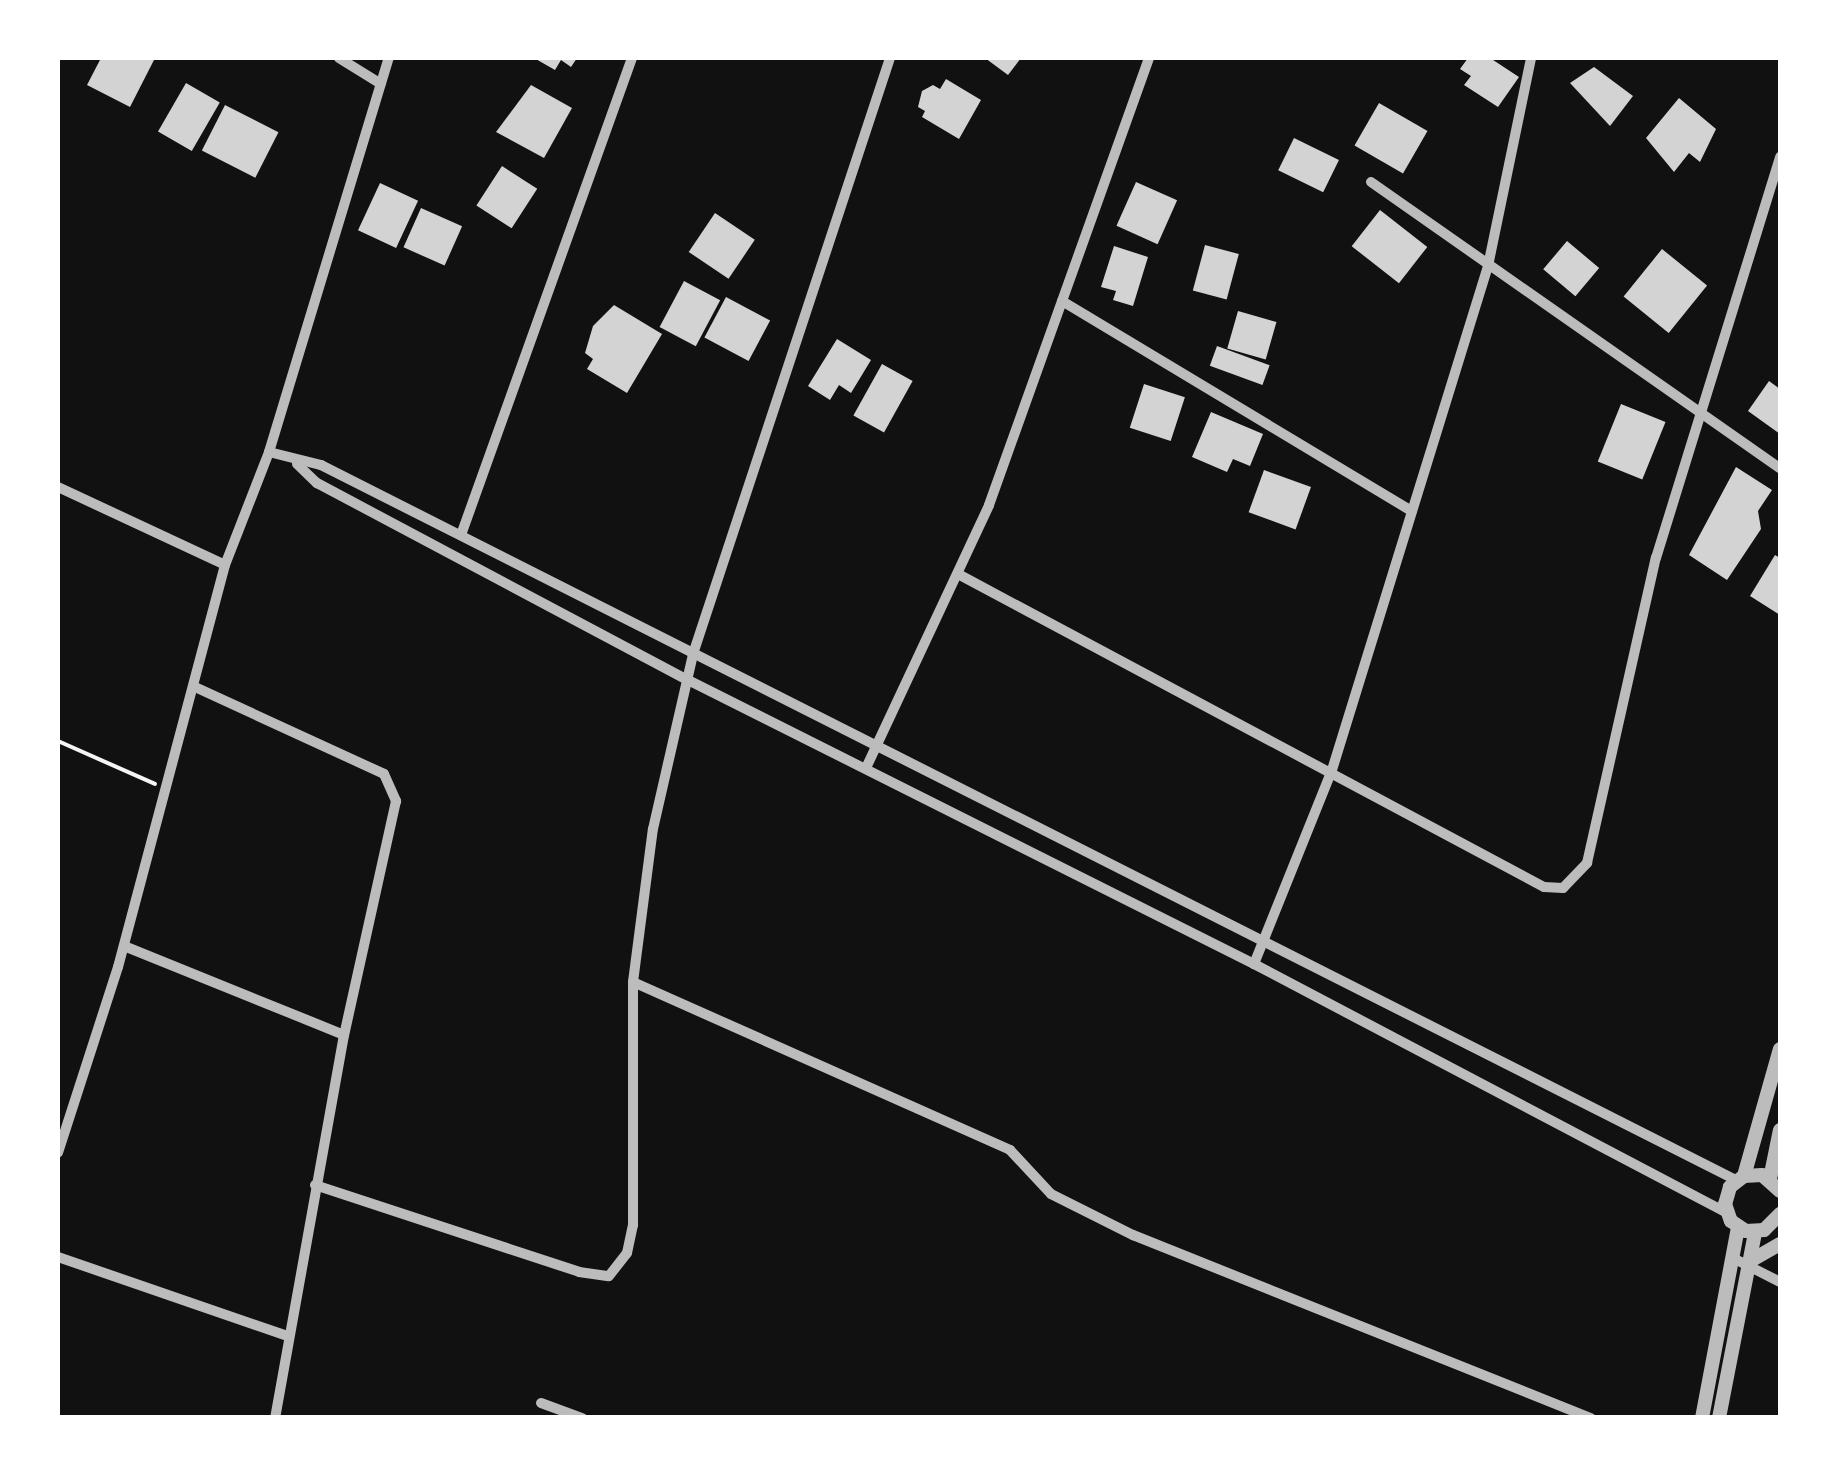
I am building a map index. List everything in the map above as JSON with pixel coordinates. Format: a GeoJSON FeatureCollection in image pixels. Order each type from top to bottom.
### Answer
{"type":"FeatureCollection","features":[{"type":"Feature","properties":{"kind":"street"},"geometry":{"type":"LineString","coordinates":[[339,58],[381,84]]}},
{"type":"Feature","properties":{"kind":"street"},"geometry":{"type":"LineString","coordinates":[[58,1153],[124,946],[225,566],[268,452],[390,58]]}},
{"type":"Feature","properties":{"kind":"street"},"geometry":{"type":"LineString","coordinates":[[462,535],[632,58]]}},
{"type":"Feature","properties":{"kind":"street"},"geometry":{"type":"LineString","coordinates":[[316,1185],[535,1260],[609,1276],[627,1254],[633,1225],[632,982],[653,828],[693,654],[890,58]]}},
{"type":"Feature","properties":{"kind":"street"},"geometry":{"type":"LineString","coordinates":[[866,768],[958,574],[1062,301],[1148,58]]}},
{"type":"Feature","properties":{"kind":"street"},"geometry":{"type":"LineString","coordinates":[[1254,964],[1332,770],[1488,266],[1531,58]]}},
{"type":"Feature","properties":{"kind":"street"},"geometry":{"type":"LineString","coordinates":[[958,574],[1332,770],[1544,887],[1563,888],[1587,863],[1656,558],[1780,156]]}},
{"type":"Feature","properties":{"kind":"street"},"geometry":{"type":"LineString","coordinates":[[1372,182],[1488,266],[1700,408],[1780,468]]}},
{"type":"Feature","properties":{"kind":"street"},"geometry":{"type":"LineString","coordinates":[[1062,301],[1412,511]]}},
{"type":"Feature","properties":{"kind":"street"},"geometry":{"type":"LineString","coordinates":[[268,452],[296,463],[322,465],[1740,1178],[1770,1179],[1780,1191]]}},
{"type":"Feature","properties":{"kind":"street"},"geometry":{"type":"LineString","coordinates":[[296,463],[317,483],[686,679],[1254,964],[1726,1213],[1738,1228],[1755,1232],[1780,1218]]}},
{"type":"Feature","properties":{"kind":"street"},"geometry":{"type":"LineString","coordinates":[[58,487],[225,566]]}},
{"type":"Feature","properties":{"kind":"street"},"geometry":{"type":"LineString","coordinates":[[195,687],[384,774],[394,788],[287,1336],[275,1418]]}},
{"type":"Feature","properties":{"kind":"street"},"geometry":{"type":"LineString","coordinates":[[124,946],[344,1035]]}},
{"type":"Feature","properties":{"kind":"street"},"geometry":{"type":"LineString","coordinates":[[632,982],[1010,1150],[1051,1194],[1133,1235],[1591,1418]]}},
{"type":"Feature","properties":{"kind":"street"},"geometry":{"type":"LineString","coordinates":[[1726,1213],[1726,1195],[1740,1178],[1780,1049]]}},
{"type":"Feature","properties":{"kind":"street"},"geometry":{"type":"LineString","coordinates":[[1770,1179],[1778,1157],[1780,1130]]}},
{"type":"Feature","properties":{"kind":"street"},"geometry":{"type":"LineString","coordinates":[[1702,1418],[1738,1228]]}},
{"type":"Feature","properties":{"kind":"street"},"geometry":{"type":"LineString","coordinates":[[1719,1418],[1755,1232]]}},
{"type":"Feature","properties":{"kind":"street"},"geometry":{"type":"LineString","coordinates":[[1751,1263],[1780,1244]]}},
{"type":"Feature","properties":{"kind":"street"},"geometry":{"type":"LineString","coordinates":[[58,1257],[287,1336]]}},
{"type":"Feature","properties":{"kind":"street"},"geometry":{"type":"LineString","coordinates":[[1732,1257],[1751,1263],[1780,1282]]}},
{"type":"Feature","properties":{"kind":"street"},"geometry":{"type":"LineString","coordinates":[[541,1403],[582,1418]]}},
{"type":"Feature","properties":{"kind":"path"},"geometry":{"type":"LineString","coordinates":[[58,741],[164,788]]}},
{"type":"Feature","properties":{"kind":"building"},"geometry":{"type":"Polygon","coordinates":[[[101,58],[155,58],[130,107],[87,85],[101,58]]]}},
{"type":"Feature","properties":{"kind":"building"},"geometry":{"type":"Polygon","coordinates":[[[534,58],[577,58],[571,67],[561,60],[555,70],[534,58]]]}},
{"type":"Feature","properties":{"kind":"building"},"geometry":{"type":"Polygon","coordinates":[[[985,58],[1021,58],[1008,75],[985,58]]]}},
{"type":"Feature","properties":{"kind":"building"},"geometry":{"type":"Polygon","coordinates":[[[1468,58],[1490,58],[1519,77],[1498,107],[1464,85],[1471,76],[1460,69],[1468,58]]]}},
{"type":"Feature","properties":{"kind":"building"},"geometry":{"type":"Polygon","coordinates":[[[1594,67],[1633,96],[1610,126],[1570,83],[1594,67]]]}},
{"type":"Feature","properties":{"kind":"building"},"geometry":{"type":"Polygon","coordinates":[[[946,79],[981,100],[959,139],[922,117],[925,111],[918,107],[922,91],[933,85],[940,89],[946,79]]]}},
{"type":"Feature","properties":{"kind":"building"},"geometry":{"type":"Polygon","coordinates":[[[186,83],[220,102],[192,151],[158,131],[186,83]]]}},
{"type":"Feature","properties":{"kind":"building"},"geometry":{"type":"Polygon","coordinates":[[[531,85],[572,108],[544,158],[496,132],[531,85]]]}},
{"type":"Feature","properties":{"kind":"building"},"geometry":{"type":"Polygon","coordinates":[[[1679,98],[1716,129],[1700,162],[1689,153],[1674,172],[1646,138],[1679,98]]]}},
{"type":"Feature","properties":{"kind":"building"},"geometry":{"type":"Polygon","coordinates":[[[1379,103],[1427,131],[1403,173],[1354,145],[1379,103]]]}},
{"type":"Feature","properties":{"kind":"building"},"geometry":{"type":"Polygon","coordinates":[[[225,105],[278,132],[255,178],[202,150],[225,105]]]}},
{"type":"Feature","properties":{"kind":"building"},"geometry":{"type":"Polygon","coordinates":[[[1294,138],[1339,160],[1323,192],[1278,170],[1294,138]]]}},
{"type":"Feature","properties":{"kind":"building"},"geometry":{"type":"Polygon","coordinates":[[[502,166],[537,189],[512,228],[476,205],[502,166]]]}},
{"type":"Feature","properties":{"kind":"building"},"geometry":{"type":"Polygon","coordinates":[[[1136,182],[1177,200],[1158,244],[1116,226],[1136,182]]]}},
{"type":"Feature","properties":{"kind":"building"},"geometry":{"type":"Polygon","coordinates":[[[380,183],[418,201],[396,248],[358,230],[380,183]]]}},
{"type":"Feature","properties":{"kind":"building"},"geometry":{"type":"Polygon","coordinates":[[[421,208],[462,226],[445,266],[404,247],[421,208]]]}},
{"type":"Feature","properties":{"kind":"building"},"geometry":{"type":"Polygon","coordinates":[[[1380,210],[1427,247],[1399,283],[1352,246],[1380,210]]]}},
{"type":"Feature","properties":{"kind":"building"},"geometry":{"type":"Polygon","coordinates":[[[715,213],[755,240],[729,279],[689,252],[715,213]]]}},
{"type":"Feature","properties":{"kind":"building"},"geometry":{"type":"Polygon","coordinates":[[[1567,241],[1599,268],[1575,296],[1543,269],[1567,241]]]}},
{"type":"Feature","properties":{"kind":"building"},"geometry":{"type":"Polygon","coordinates":[[[1205,245],[1239,254],[1227,299],[1193,290],[1205,245]]]}},
{"type":"Feature","properties":{"kind":"building"},"geometry":{"type":"Polygon","coordinates":[[[1114,246],[1148,257],[1133,306],[1113,300],[1116,291],[1101,287],[1114,246]]]}},
{"type":"Feature","properties":{"kind":"building"},"geometry":{"type":"Polygon","coordinates":[[[1662,249],[1707,286],[1669,333],[1624,296],[1662,249]]]}},
{"type":"Feature","properties":{"kind":"building"},"geometry":{"type":"Polygon","coordinates":[[[684,281],[720,300],[696,346],[660,327],[684,281]]]}},
{"type":"Feature","properties":{"kind":"building"},"geometry":{"type":"Polygon","coordinates":[[[726,297],[770,320],[749,361],[704,338],[726,297]]]}},
{"type":"Feature","properties":{"kind":"building"},"geometry":{"type":"Polygon","coordinates":[[[614,305],[662,334],[627,393],[587,369],[593,359],[585,353],[593,326],[614,305]]]}},
{"type":"Feature","properties":{"kind":"building"},"geometry":{"type":"Polygon","coordinates":[[[1238,311],[1276,322],[1266,360],[1227,348],[1238,311]]]}},
{"type":"Feature","properties":{"kind":"building"},"geometry":{"type":"Polygon","coordinates":[[[837,339],[871,360],[851,393],[839,385],[830,400],[808,386],[837,339]]]}},
{"type":"Feature","properties":{"kind":"building"},"geometry":{"type":"Polygon","coordinates":[[[1217,346],[1270,365],[1262,385],[1210,366],[1217,346]]]}},
{"type":"Feature","properties":{"kind":"building"},"geometry":{"type":"Polygon","coordinates":[[[882,364],[913,381],[884,433],[853,416],[882,364]]]}},
{"type":"Feature","properties":{"kind":"building"},"geometry":{"type":"Polygon","coordinates":[[[1769,381],[1780,389],[1780,434],[1748,411],[1769,381]]]}},
{"type":"Feature","properties":{"kind":"building"},"geometry":{"type":"Polygon","coordinates":[[[1144,384],[1185,397],[1171,441],[1130,428],[1144,384]]]}},
{"type":"Feature","properties":{"kind":"building"},"geometry":{"type":"Polygon","coordinates":[[[1621,404],[1666,422],[1642,479],[1598,461],[1621,404]]]}},
{"type":"Feature","properties":{"kind":"building"},"geometry":{"type":"Polygon","coordinates":[[[1211,412],[1263,434],[1250,466],[1233,459],[1227,472],[1192,457],[1211,412]]]}},
{"type":"Feature","properties":{"kind":"building"},"geometry":{"type":"Polygon","coordinates":[[[1736,467],[1772,490],[1758,511],[1761,529],[1727,580],[1689,555],[1736,467]]]}},
{"type":"Feature","properties":{"kind":"building"},"geometry":{"type":"Polygon","coordinates":[[[1264,470],[1311,487],[1296,529],[1249,512],[1264,470]]]}},
{"type":"Feature","properties":{"kind":"building"},"geometry":{"type":"Polygon","coordinates":[[[1775,555],[1780,558],[1780,615],[1750,596],[1775,555]]]}}]}
